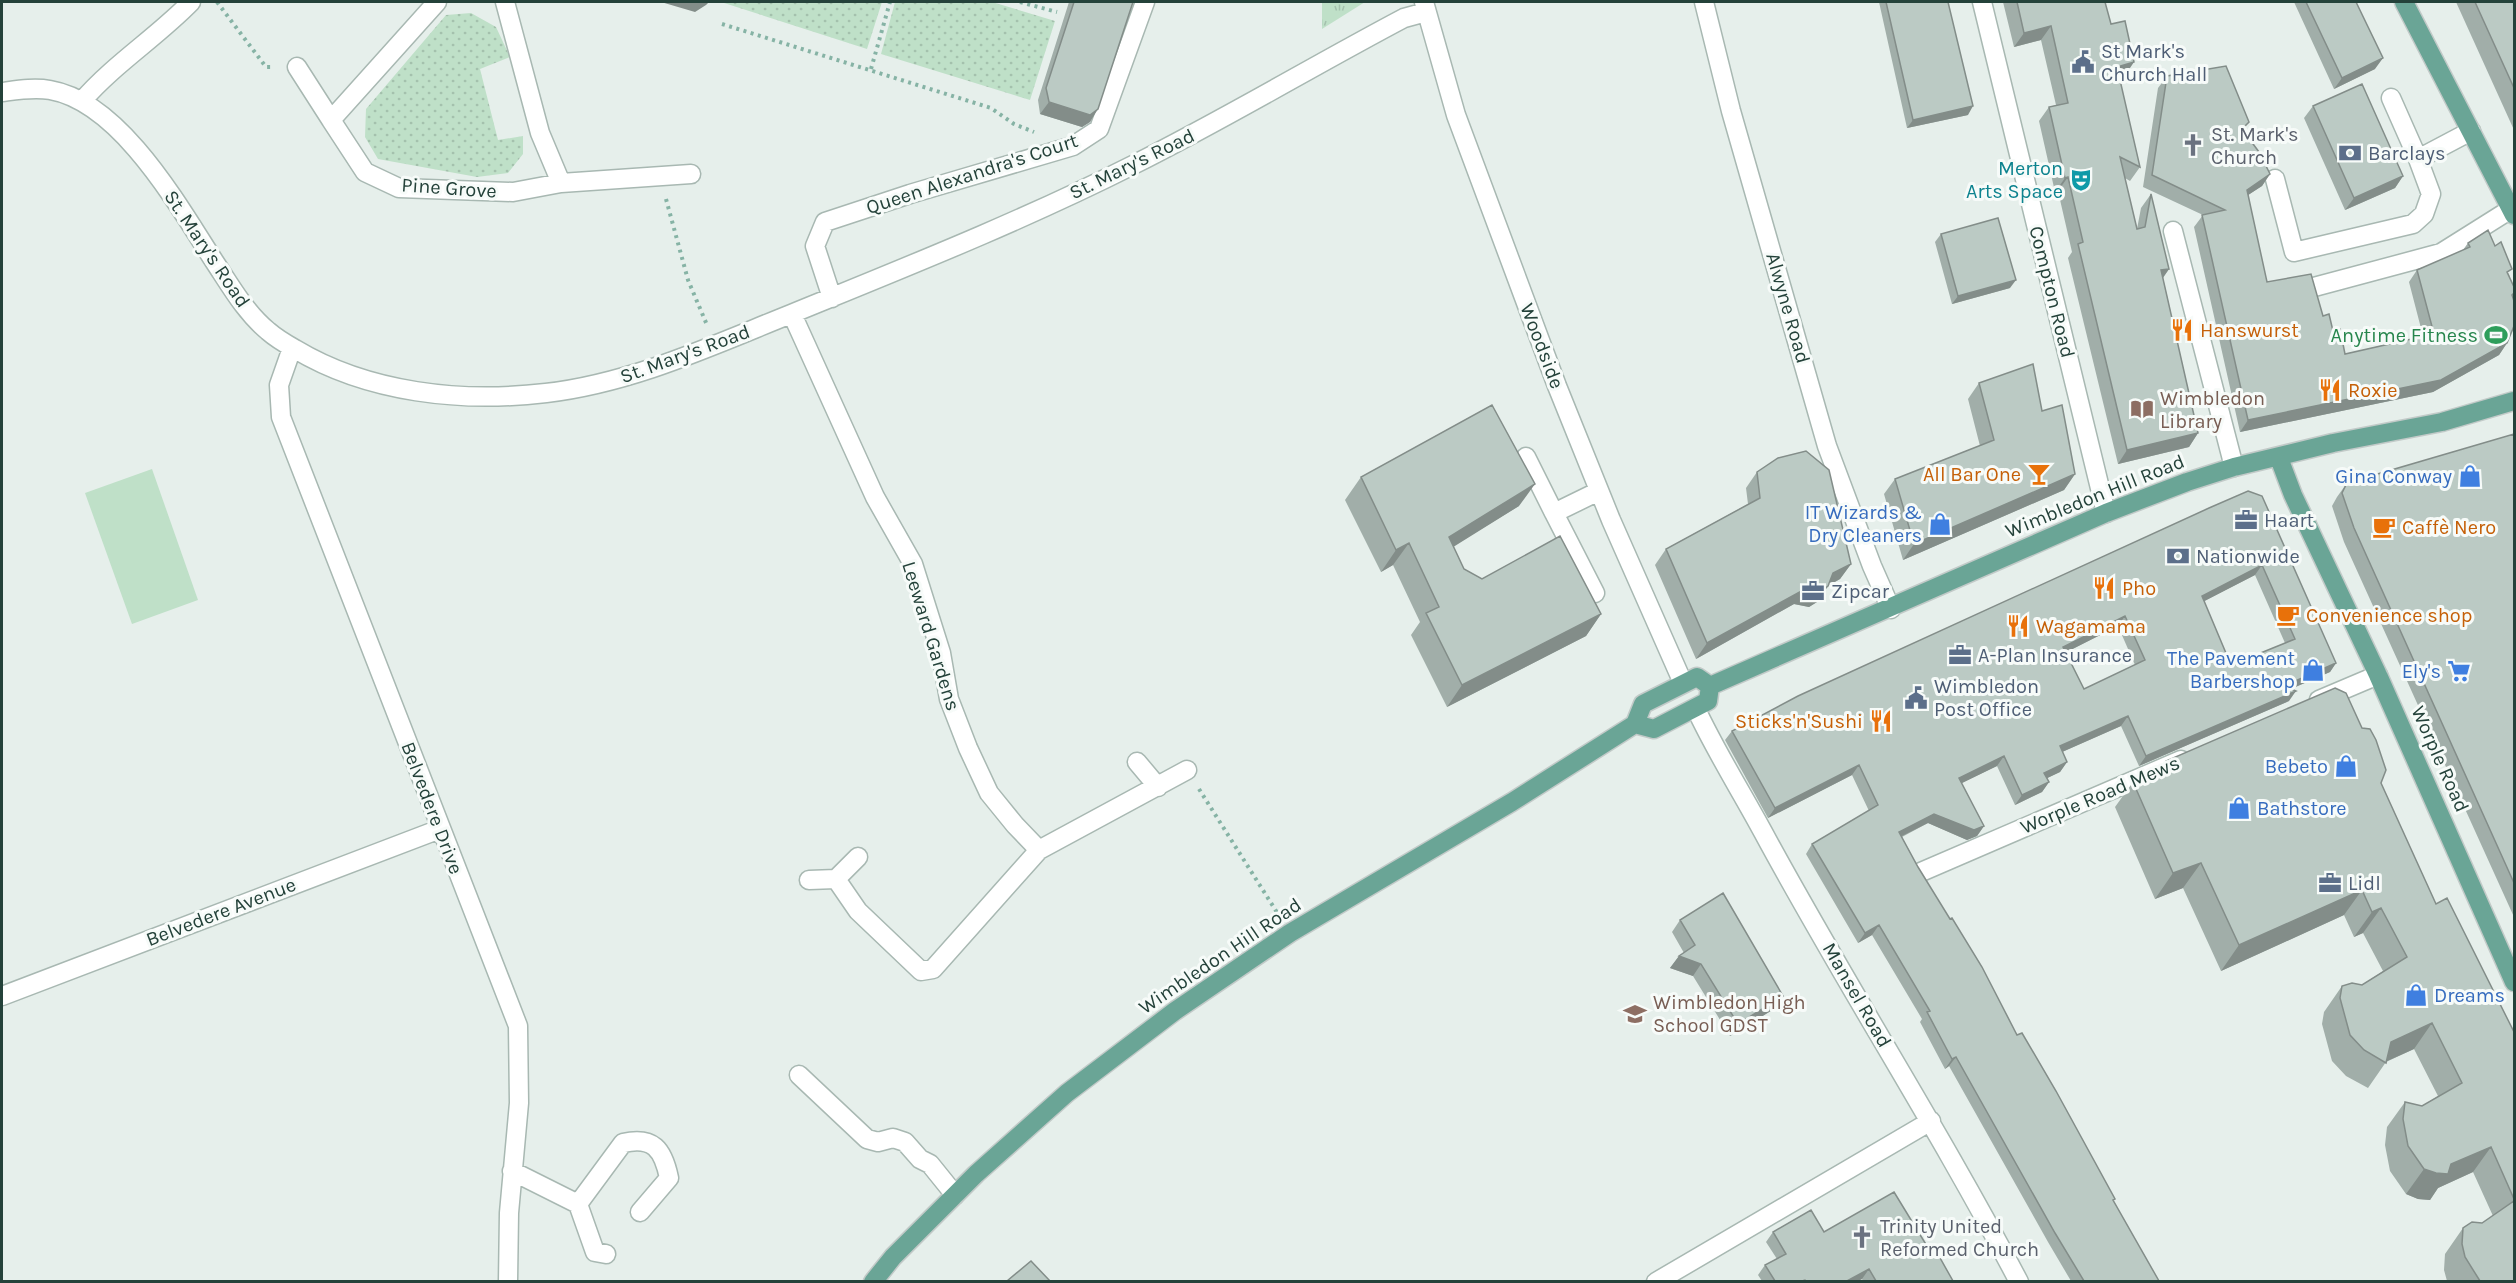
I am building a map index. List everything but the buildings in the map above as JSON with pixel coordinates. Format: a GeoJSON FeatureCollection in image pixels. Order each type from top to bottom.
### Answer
{"type":"FeatureCollection","features":[{"type":"Feature","properties":{"kind":"main road"},"geometry":{"type":"LineString","coordinates":[[2403,2],[2513,212]]}},
{"type":"Feature","properties":{"kind":"main road","name":"Wimbledon Hill Road"},"geometry":{"type":"LineString","coordinates":[[1710,686],[1891,609],[2106,513],[2187,482],[2234,467],[2279,458],[2333,443],[2442,422],[2514,400]]}},
{"type":"Feature","properties":{"kind":"main road","name":"Worple Road"},"geometry":{"type":"LineString","coordinates":[[2279,458],[2293,495],[2378,675],[2514,982]]}},
{"type":"Feature","properties":{"kind":"main road"},"geometry":{"type":"LineString","coordinates":[[1635,724],[1654,729],[1708,701],[1710,686],[1697,677],[1683,683]]}},
{"type":"Feature","properties":{"kind":"main road","name":"Wimbledon Hill Road"},"geometry":{"type":"LineString","coordinates":[[873,1281],[893,1257],[955,1195],[1067,1094],[1175,1011],[1290,933],[1512,802],[1635,724],[1643,705],[1683,683]]}},
{"type":"Feature","properties":{"kind":"street"},"geometry":{"type":"LineString","coordinates":[[82,101],[98,83],[150,41],[191,2]]}},
{"type":"Feature","properties":{"kind":"street"},"geometry":{"type":"LineString","coordinates":[[331,120],[437,2]]}},
{"type":"Feature","properties":{"kind":"street"},"geometry":{"type":"LineString","coordinates":[[505,2],[540,133],[561,183]]}},
{"type":"Feature","properties":{"kind":"street","name":"Queen Alexandra's Court"},"geometry":{"type":"LineString","coordinates":[[832,298],[815,246],[825,222],[910,194],[1073,146],[1099,129],[1145,2]]}},
{"type":"Feature","properties":{"kind":"street","name":"Alwyne Road"},"geometry":{"type":"LineString","coordinates":[[1704,2],[1731,111],[1827,446],[1891,609]]}},
{"type":"Feature","properties":{"kind":"street","name":"Compton Road"},"geometry":{"type":"LineString","coordinates":[[1982,2],[2106,513]]}},
{"type":"Feature","properties":{"kind":"street","name":"St. Mary's Road"},"geometry":{"type":"LineString","coordinates":[[2,92],[46,89],[65,93],[82,101],[117,127],[167,190],[249,312],[267,331],[292,348],[334,369],[380,383],[452,396],[492,397],[546,393],[600,384],[661,366],[922,261],[1131,166],[1425,7]]}},
{"type":"Feature","properties":{"kind":"street","name":"Woodside"},"geometry":{"type":"LineString","coordinates":[[1425,7],[1456,115],[1557,386],[1599,491],[1683,683]]}},
{"type":"Feature","properties":{"kind":"street","name":"Pine Grove"},"geometry":{"type":"LineString","coordinates":[[297,67],[365,172],[399,188],[513,192],[561,183],[692,174]]}},
{"type":"Feature","properties":{"kind":"street"},"geometry":{"type":"LineString","coordinates":[[2275,179],[2294,252],[2413,224],[2424,214],[2431,194],[2391,98]]}},
{"type":"Feature","properties":{"kind":"street"},"geometry":{"type":"LineString","coordinates":[[2418,159],[2471,131]]}},
{"type":"Feature","properties":{"kind":"street"},"geometry":{"type":"LineString","coordinates":[[2314,286],[2441,253],[2513,212]]}},
{"type":"Feature","properties":{"kind":"street"},"geometry":{"type":"LineString","coordinates":[[2173,231],[2234,467]]}},
{"type":"Feature","properties":{"kind":"street","name":"Leeward Gardens"},"geometry":{"type":"LineString","coordinates":[[792,314],[875,497],[913,564],[940,653],[949,699],[968,748],[989,793],[1039,850]]}},
{"type":"Feature","properties":{"kind":"street","name":"Belvedere Drive"},"geometry":{"type":"LineString","coordinates":[[292,348],[279,385],[281,417],[518,1026],[519,1103],[509,1213],[508,1281]]}},
{"type":"Feature","properties":{"kind":"street"},"geometry":{"type":"LineString","coordinates":[[1526,457],[1595,593]]}},
{"type":"Feature","properties":{"kind":"street"},"geometry":{"type":"LineString","coordinates":[[1554,513],[1599,491]]}},
{"type":"Feature","properties":{"kind":"street"},"geometry":{"type":"LineString","coordinates":[[2300,708],[2378,675]]}},
{"type":"Feature","properties":{"kind":"street","name":"Mansel Road"},"geometry":{"type":"LineString","coordinates":[[1696,709],[1714,747],[1931,1121],[2019,1281]]}},
{"type":"Feature","properties":{"kind":"street","name":"Worple Road Mews"},"geometry":{"type":"LineString","coordinates":[[1921,872],[2192,755]]}},
{"type":"Feature","properties":{"kind":"street"},"geometry":{"type":"LineString","coordinates":[[1137,762],[1158,787]]}},
{"type":"Feature","properties":{"kind":"street"},"geometry":{"type":"LineString","coordinates":[[836,879],[858,910],[921,971],[933,969],[1039,850],[1187,770]]}},
{"type":"Feature","properties":{"kind":"street","name":"Belvedere Avenue"},"geometry":{"type":"LineString","coordinates":[[2,996],[440,829]]}},
{"type":"Feature","properties":{"kind":"street"},"geometry":{"type":"LineString","coordinates":[[809,880],[836,879],[858,857]]}},
{"type":"Feature","properties":{"kind":"street"},"geometry":{"type":"LineString","coordinates":[[799,1075],[867,1139],[878,1142],[893,1138],[905,1142],[920,1160],[930,1164],[955,1195]]}},
{"type":"Feature","properties":{"kind":"street"},"geometry":{"type":"LineString","coordinates":[[1656,1281],[1931,1121]]}},
{"type":"Feature","properties":{"kind":"street"},"geometry":{"type":"LineString","coordinates":[[578,1204],[623,1143],[640,1139],[653,1145],[665,1161],[669,1178],[640,1212]]}},
{"type":"Feature","properties":{"kind":"street"},"geometry":{"type":"LineString","coordinates":[[512,1171],[578,1204],[595,1252],[606,1254]]}},
{"type":"Feature","properties":{"kind":"path"},"geometry":{"type":"LineString","coordinates":[[217,2],[266,67],[297,67]]}},
{"type":"Feature","properties":{"kind":"path"},"geometry":{"type":"LineString","coordinates":[[871,69],[890,2]]}},
{"type":"Feature","properties":{"kind":"path"},"geometry":{"type":"LineString","coordinates":[[1020,2],[1057,12]]}},
{"type":"Feature","properties":{"kind":"path"},"geometry":{"type":"LineString","coordinates":[[722,24],[991,108],[1014,124],[1073,146]]}},
{"type":"Feature","properties":{"kind":"path"},"geometry":{"type":"LineString","coordinates":[[660,177],[688,280],[715,345]]}},
{"type":"Feature","properties":{"kind":"path"},"geometry":{"type":"LineString","coordinates":[[1187,770],[1290,933]]}},
{"type":"Feature","properties":{"kind":"green space"},"geometry":{"type":"Polygon","coordinates":[[[721,2],[882,2],[867,49],[721,2]]]}},
{"type":"Feature","properties":{"kind":"green space"},"geometry":{"type":"Polygon","coordinates":[[[895,2],[992,2],[1055,21],[1030,100],[881,54],[895,2]]]}},
{"type":"Feature","properties":{"kind":"green space"},"geometry":{"type":"Polygon","coordinates":[[[1322,2],[1365,2],[1322,29],[1322,2]]]}},
{"type":"Feature","properties":{"kind":"green space"},"geometry":{"type":"Polygon","coordinates":[[[471,13],[496,27],[510,57],[480,69],[498,140],[523,136],[523,154],[508,173],[477,177],[378,159],[365,137],[366,109],[446,15],[471,13]]]}},
{"type":"Feature","properties":{"kind":"green space"},"geometry":{"type":"Polygon","coordinates":[[[152,469],[198,600],[132,624],[85,493],[152,469]]]}},
{"type":"Feature","properties":{"kind":"place","name":"St Mark's Church Hall"},"geometry":{"type":"Point","coordinates":[2083,62]}},
{"type":"Feature","properties":{"kind":"place","name":"St. Mark's Church"},"geometry":{"type":"Point","coordinates":[2193,145]}},
{"type":"Feature","properties":{"kind":"place","name":"Barclays"},"geometry":{"type":"Point","coordinates":[2350,153]}},
{"type":"Feature","properties":{"kind":"place","name":"Merton Arts Space"},"geometry":{"type":"Point","coordinates":[2081,180]}},
{"type":"Feature","properties":{"kind":"place","name":"Hanswurst"},"geometry":{"type":"Point","coordinates":[2182,330]}},
{"type":"Feature","properties":{"kind":"place","name":"Anytime Fitness"},"geometry":{"type":"Point","coordinates":[2496,335]}},
{"type":"Feature","properties":{"kind":"place","name":"Roxie"},"geometry":{"type":"Point","coordinates":[2330,390]}},
{"type":"Feature","properties":{"kind":"place","name":"Wimbledon Library"},"geometry":{"type":"Point","coordinates":[2142,409]}},
{"type":"Feature","properties":{"kind":"place","name":"All Bar One"},"geometry":{"type":"Point","coordinates":[2039,474]}},
{"type":"Feature","properties":{"kind":"place","name":"Gina Conway"},"geometry":{"type":"Point","coordinates":[2470,476]}},
{"type":"Feature","properties":{"kind":"place","name":"Haart"},"geometry":{"type":"Point","coordinates":[2246,520]}},
{"type":"Feature","properties":{"kind":"place","name":"IT Wizards & Dry Cleaners"},"geometry":{"type":"Point","coordinates":[1940,524]}},
{"type":"Feature","properties":{"kind":"place","name":"Caffè Nero"},"geometry":{"type":"Point","coordinates":[2384,527]}},
{"type":"Feature","properties":{"kind":"place","name":"Nationwide"},"geometry":{"type":"Point","coordinates":[2178,556]}},
{"type":"Feature","properties":{"kind":"place","name":"Pho"},"geometry":{"type":"Point","coordinates":[2104,588]}},
{"type":"Feature","properties":{"kind":"place","name":"Zipcar"},"geometry":{"type":"Point","coordinates":[1813,591]}},
{"type":"Feature","properties":{"kind":"place","name":"Convenience shop"},"geometry":{"type":"Point","coordinates":[2288,615]}},
{"type":"Feature","properties":{"kind":"place","name":"Wagamama"},"geometry":{"type":"Point","coordinates":[2018,626]}},
{"type":"Feature","properties":{"kind":"place","name":"A-Plan Insurance"},"geometry":{"type":"Point","coordinates":[1960,655]}},
{"type":"Feature","properties":{"kind":"place","name":"The Pavement Barbershop"},"geometry":{"type":"Point","coordinates":[2313,670]}},
{"type":"Feature","properties":{"kind":"place","name":"Ely's"},"geometry":{"type":"Point","coordinates":[2459,671]}},
{"type":"Feature","properties":{"kind":"place","name":"Wimbledon Post Office"},"geometry":{"type":"Point","coordinates":[1916,698]}},
{"type":"Feature","properties":{"kind":"place","name":"Sticks'n'Sushi"},"geometry":{"type":"Point","coordinates":[1881,721]}},
{"type":"Feature","properties":{"kind":"place","name":"Bebeto"},"geometry":{"type":"Point","coordinates":[2346,766]}},
{"type":"Feature","properties":{"kind":"place","name":"Bathstore"},"geometry":{"type":"Point","coordinates":[2239,808]}},
{"type":"Feature","properties":{"kind":"place","name":"Lidl"},"geometry":{"type":"Point","coordinates":[2330,883]}},
{"type":"Feature","properties":{"kind":"place","name":"Dreams"},"geometry":{"type":"Point","coordinates":[2416,995]}},
{"type":"Feature","properties":{"kind":"place","name":"Wimbledon High School GDST"},"geometry":{"type":"Point","coordinates":[1635,1014]}},
{"type":"Feature","properties":{"kind":"place","name":"Trinity United Reformed Church"},"geometry":{"type":"Point","coordinates":[1862,1237]}}]}
